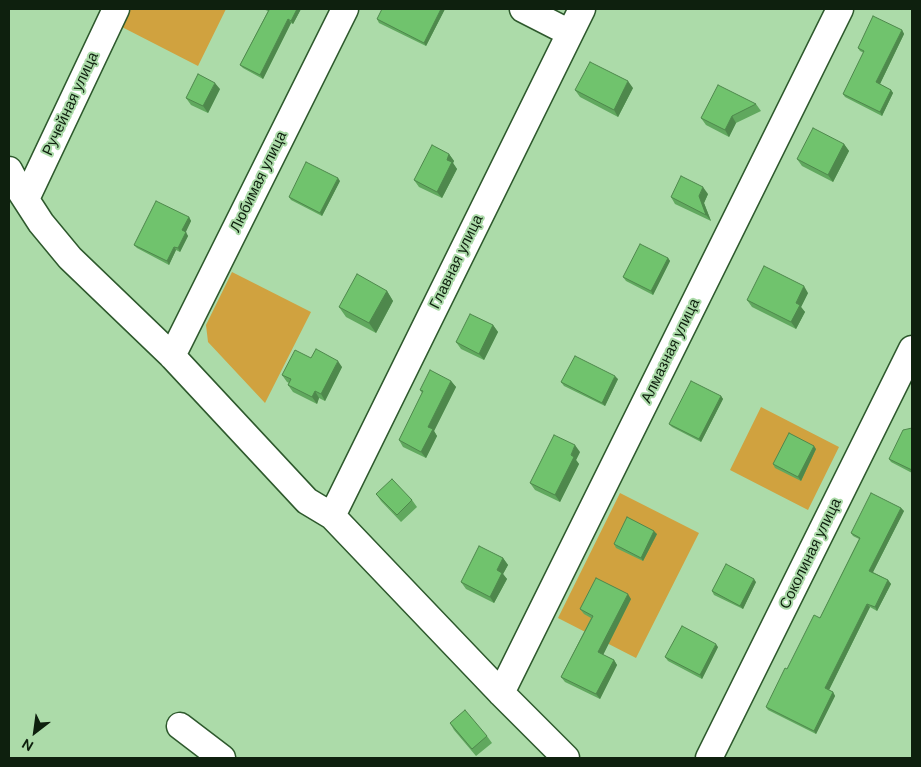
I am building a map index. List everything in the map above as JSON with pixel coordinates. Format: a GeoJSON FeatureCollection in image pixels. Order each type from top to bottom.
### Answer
{"type":"FeatureCollection","features":[{"type":"Feature","properties":{"kind":"street","name":"Ручейная улица"},"geometry":{"type":"LineString","coordinates":[[26,199],[116,9]]}},
{"type":"Feature","properties":{"kind":"street","name":"Любимая улица"},"geometry":{"type":"LineString","coordinates":[[172,356],[345,9]]}},
{"type":"Feature","properties":{"kind":"street"},"geometry":{"type":"LineString","coordinates":[[523,9],[570,33]]}},
{"type":"Feature","properties":{"kind":"street","name":"Главная улица"},"geometry":{"type":"LineString","coordinates":[[332,516],[582,9]]}},
{"type":"Feature","properties":{"kind":"street","name":"Алмазная улица"},"geometry":{"type":"LineString","coordinates":[[502,693],[840,9]]}},
{"type":"Feature","properties":{"kind":"street"},"geometry":{"type":"LineString","coordinates":[[9,170],[41,223],[70,258],[172,356],[307,501],[332,516],[566,758]]}},
{"type":"Feature","properties":{"kind":"street","name":"Соколиная улица"},"geometry":{"type":"LineString","coordinates":[[709,758],[912,349]]}},
{"type":"Feature","properties":{"kind":"street"},"geometry":{"type":"LineString","coordinates":[[180,726],[222,758]]}},
{"type":"Feature","properties":{"kind":"shaded area"},"geometry":{"type":"Polygon","coordinates":[[[128,9],[226,9],[198,66],[120,26],[128,9]]]}},
{"type":"Feature","properties":{"kind":"shaded area"},"geometry":{"type":"Polygon","coordinates":[[[232,272],[311,312],[265,403],[208,342],[206,325],[232,272]]]}},
{"type":"Feature","properties":{"kind":"shaded area"},"geometry":{"type":"Polygon","coordinates":[[[761,407],[839,447],[808,510],[730,470],[761,407]]]}},
{"type":"Feature","properties":{"kind":"shaded area"},"geometry":{"type":"Polygon","coordinates":[[[620,493],[699,533],[636,658],[558,618],[620,493]]]}},
{"type":"Feature","properties":{"kind":"building"},"geometry":{"type":"Polygon","coordinates":[[[267,9],[297,9],[291,21],[288,19],[260,75],[240,65],[269,10],[267,9]]]}},
{"type":"Feature","properties":{"kind":"building"},"geometry":{"type":"Polygon","coordinates":[[[382,9],[441,9],[424,43],[377,19],[382,9]]]}},
{"type":"Feature","properties":{"kind":"building"},"geometry":{"type":"Polygon","coordinates":[[[873,16],[902,30],[876,82],[891,90],[880,112],[843,94],[864,51],[858,48],[873,16]]]}},
{"type":"Feature","properties":{"kind":"building"},"geometry":{"type":"Polygon","coordinates":[[[590,62],[628,81],[614,110],[575,90],[590,62]]]}},
{"type":"Feature","properties":{"kind":"building"},"geometry":{"type":"Polygon","coordinates":[[[198,74],[215,83],[203,106],[186,98],[198,74]]]}},
{"type":"Feature","properties":{"kind":"building"},"geometry":{"type":"Polygon","coordinates":[[[718,85],[756,104],[732,116],[725,130],[701,118],[718,85]]]}},
{"type":"Feature","properties":{"kind":"building"},"geometry":{"type":"Polygon","coordinates":[[[813,128],[844,144],[828,175],[797,159],[813,128]]]}},
{"type":"Feature","properties":{"kind":"building"},"geometry":{"type":"Polygon","coordinates":[[[432,145],[449,154],[447,160],[452,162],[437,192],[414,180],[432,145]]]}},
{"type":"Feature","properties":{"kind":"building"},"geometry":{"type":"Polygon","coordinates":[[[306,162],[338,178],[320,213],[289,197],[306,162]]]}},
{"type":"Feature","properties":{"kind":"building"},"geometry":{"type":"Polygon","coordinates":[[[681,176],[703,187],[699,196],[706,215],[671,197],[681,176]]]}},
{"type":"Feature","properties":{"kind":"building"},"geometry":{"type":"Polygon","coordinates":[[[156,201],[189,217],[182,230],[186,232],[178,248],[174,247],[167,261],[134,245],[156,201]]]}},
{"type":"Feature","properties":{"kind":"building"},"geometry":{"type":"Polygon","coordinates":[[[640,244],[668,258],[651,291],[623,277],[640,244]]]}},
{"type":"Feature","properties":{"kind":"building"},"geometry":{"type":"Polygon","coordinates":[[[764,266],[804,286],[796,303],[800,305],[791,322],[747,300],[764,266]]]}},
{"type":"Feature","properties":{"kind":"building"},"geometry":{"type":"Polygon","coordinates":[[[357,274],[387,291],[369,323],[339,307],[357,274]]]}},
{"type":"Feature","properties":{"kind":"building"},"geometry":{"type":"Polygon","coordinates":[[[470,314],[493,325],[479,354],[456,342],[470,314]]]}},
{"type":"Feature","properties":{"kind":"building"},"geometry":{"type":"Polygon","coordinates":[[[316,349],[338,361],[321,394],[315,391],[312,397],[288,385],[291,379],[282,375],[295,350],[311,358],[316,349]]]}},
{"type":"Feature","properties":{"kind":"building"},"geometry":{"type":"Polygon","coordinates":[[[575,356],[615,376],[602,403],[561,382],[575,356]]]}},
{"type":"Feature","properties":{"kind":"building"},"geometry":{"type":"Polygon","coordinates":[[[430,370],[451,381],[428,427],[433,429],[421,452],[399,440],[423,391],[420,390],[430,370]]]}},
{"type":"Feature","properties":{"kind":"building"},"geometry":{"type":"Polygon","coordinates":[[[691,381],[721,396],[699,439],[669,424],[691,381]]]}},
{"type":"Feature","properties":{"kind":"building"},"geometry":{"type":"Polygon","coordinates":[[[912,428],[912,470],[889,459],[903,430],[912,428]]]}},
{"type":"Feature","properties":{"kind":"building"},"geometry":{"type":"Polygon","coordinates":[[[789,433],[814,446],[798,477],[773,464],[789,433]]]}},
{"type":"Feature","properties":{"kind":"building"},"geometry":{"type":"Polygon","coordinates":[[[554,435],[575,445],[571,455],[574,457],[555,495],[530,483],[554,435]]]}},
{"type":"Feature","properties":{"kind":"building"},"geometry":{"type":"Polygon","coordinates":[[[392,479],[412,500],[397,515],[376,494],[392,479]]]}},
{"type":"Feature","properties":{"kind":"building"},"geometry":{"type":"Polygon","coordinates":[[[871,493],[901,508],[869,571],[888,580],[875,607],[867,604],[825,688],[833,692],[814,731],[766,707],[814,615],[820,618],[860,538],[851,533],[871,493]]]}},
{"type":"Feature","properties":{"kind":"building"},"geometry":{"type":"Polygon","coordinates":[[[627,517],[654,531],[641,558],[614,544],[627,517]]]}},
{"type":"Feature","properties":{"kind":"building"},"geometry":{"type":"Polygon","coordinates":[[[479,546],[503,558],[497,570],[502,573],[490,597],[461,582],[479,546]]]}},
{"type":"Feature","properties":{"kind":"building"},"geometry":{"type":"Polygon","coordinates":[[[726,564],[754,579],[740,606],[712,591],[726,564]]]}},
{"type":"Feature","properties":{"kind":"building"},"geometry":{"type":"Polygon","coordinates":[[[596,578],[628,594],[598,652],[614,660],[596,694],[561,677],[593,616],[580,609],[596,578]]]}},
{"type":"Feature","properties":{"kind":"building"},"geometry":{"type":"Polygon","coordinates":[[[682,626],[716,644],[700,675],[665,657],[682,626]]]}},
{"type":"Feature","properties":{"kind":"building"},"geometry":{"type":"Polygon","coordinates":[[[465,710],[487,736],[472,749],[450,723],[465,710]]]}}]}
